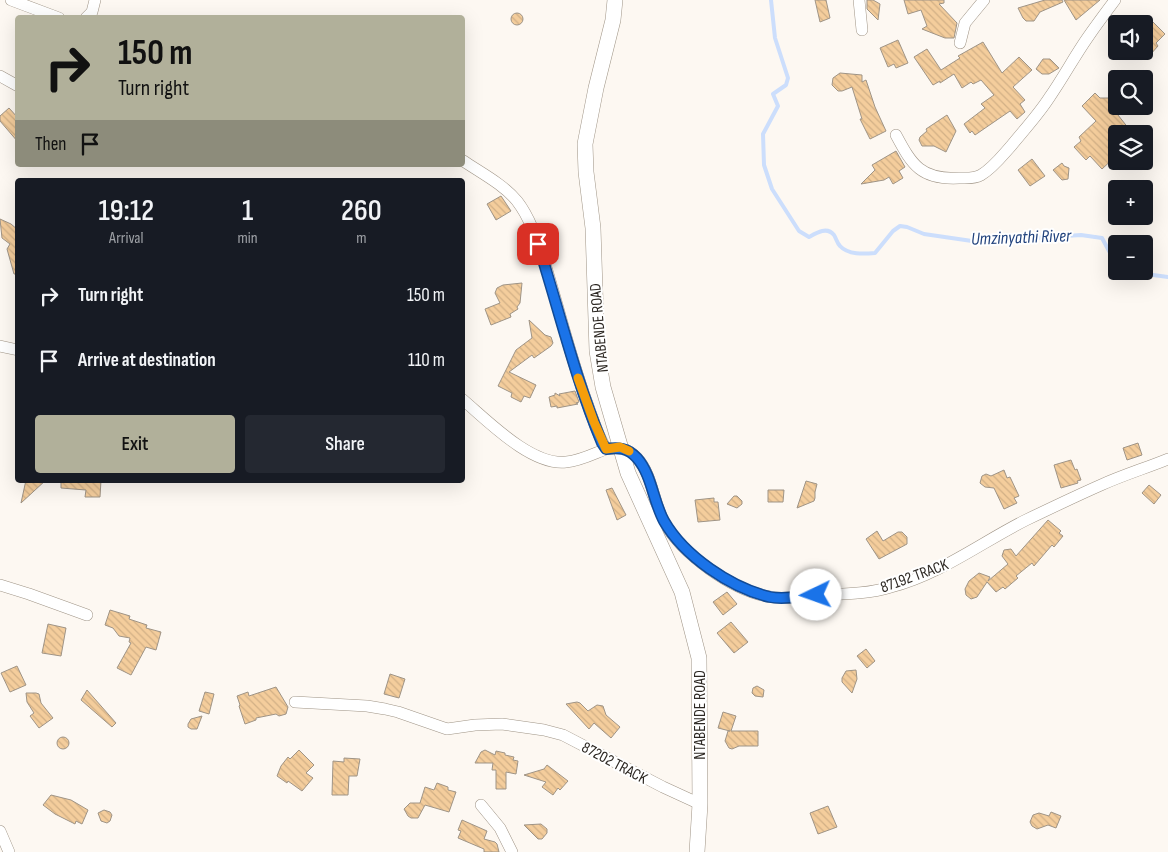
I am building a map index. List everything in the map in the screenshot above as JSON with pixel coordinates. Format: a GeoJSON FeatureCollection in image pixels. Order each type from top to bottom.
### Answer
{"type":"FeatureCollection","features":[{"type":"Feature","properties":{"kind":"street"},"geometry":{"type":"LineString","coordinates":[[11,0],[51,15]]}},
{"type":"Feature","properties":{"kind":"street"},"geometry":{"type":"LineString","coordinates":[[89,15],[92,12],[95,0]]}},
{"type":"Feature","properties":{"kind":"street","name":"NTABENDE ROAD"},"geometry":{"type":"LineString","coordinates":[[615,0],[613,20],[590,115],[586,144],[593,228],[594,316],[597,351],[613,448],[628,474],[682,592],[699,658],[700,804],[697,852]]}},
{"type":"Feature","properties":{"kind":"street"},"geometry":{"type":"LineString","coordinates":[[859,0],[862,30]]}},
{"type":"Feature","properties":{"kind":"street"},"geometry":{"type":"LineString","coordinates":[[960,43],[966,23],[984,0]]}},
{"type":"Feature","properties":{"kind":"street"},"geometry":{"type":"LineString","coordinates":[[896,135],[910,159],[928,175],[936,178],[951,179],[977,177],[983,174],[991,168],[1027,128],[1049,99],[1087,38],[1115,0]]}},
{"type":"Feature","properties":{"kind":"street"},"geometry":{"type":"LineString","coordinates":[[0,76],[15,84]]}},
{"type":"Feature","properties":{"kind":"street"},"geometry":{"type":"LineString","coordinates":[[465,162],[501,186],[517,201],[527,217],[538,244],[557,304],[572,362],[594,422],[613,448],[572,461],[549,461],[536,456],[519,445],[491,424],[465,401]]}},
{"type":"Feature","properties":{"kind":"street"},"geometry":{"type":"LineString","coordinates":[[0,346],[15,349]]}},
{"type":"Feature","properties":{"kind":"street","name":"87192 TRACK"},"geometry":{"type":"LineString","coordinates":[[613,448],[630,452],[639,460],[647,474],[655,500],[664,520],[675,537],[698,560],[720,576],[748,590],[772,598],[858,593],[891,587],[955,560],[1024,521],[1092,489],[1168,459]]}},
{"type":"Feature","properties":{"kind":"street"},"geometry":{"type":"LineString","coordinates":[[0,585],[87,615]]}},
{"type":"Feature","properties":{"kind":"street","name":"87202 TRACK"},"geometry":{"type":"LineString","coordinates":[[295,702],[367,706],[386,709],[435,726],[447,728],[502,724],[528,726],[563,735],[700,804]]}},
{"type":"Feature","properties":{"kind":"street"},"geometry":{"type":"LineString","coordinates":[[481,805],[500,828],[512,852]]}},
{"type":"Feature","properties":{"kind":"street"},"geometry":{"type":"LineString","coordinates":[[0,831],[9,852]]}},
{"type":"Feature","properties":{"kind":"building"},"geometry":{"type":"Polygon","coordinates":[[[815,0],[826,0],[830,18],[820,22],[815,0]]]}},
{"type":"Feature","properties":{"kind":"building"},"geometry":{"type":"Polygon","coordinates":[[[867,0],[873,0],[880,4],[878,20],[867,9],[867,0]]]}},
{"type":"Feature","properties":{"kind":"building"},"geometry":{"type":"Polygon","coordinates":[[[904,0],[944,0],[944,3],[939,4],[957,23],[954,38],[945,38],[922,29],[927,26],[921,10],[908,14],[904,0]]]}},
{"type":"Feature","properties":{"kind":"building"},"geometry":{"type":"Polygon","coordinates":[[[1045,0],[1062,0],[1063,2],[1040,12],[1034,21],[1026,21],[1023,18],[1018,8],[1045,0]]]}},
{"type":"Feature","properties":{"kind":"building"},"geometry":{"type":"Polygon","coordinates":[[[1064,0],[1100,0],[1076,20],[1064,0]]]}},
{"type":"Feature","properties":{"kind":"building"},"geometry":{"type":"Polygon","coordinates":[[[515,13],[519,13],[523,19],[519,25],[515,25],[511,21],[511,17],[515,13]]]}},
{"type":"Feature","properties":{"kind":"building"},"geometry":{"type":"Polygon","coordinates":[[[1153,22],[1165,34],[1156,43],[1158,46],[1153,52],[1153,22]]]}},
{"type":"Feature","properties":{"kind":"building"},"geometry":{"type":"Polygon","coordinates":[[[898,40],[908,63],[896,68],[894,64],[888,67],[880,48],[898,40]]]}},
{"type":"Feature","properties":{"kind":"building"},"geometry":{"type":"Polygon","coordinates":[[[983,42],[1002,73],[1019,57],[1032,70],[1013,87],[1025,100],[1020,104],[1025,112],[1017,119],[1010,111],[975,135],[972,131],[970,133],[964,124],[985,108],[981,104],[994,95],[981,80],[973,84],[971,82],[962,88],[954,74],[933,85],[914,57],[927,49],[941,70],[960,58],[958,56],[983,42]]]}},
{"type":"Feature","properties":{"kind":"building"},"geometry":{"type":"Polygon","coordinates":[[[1043,59],[1050,59],[1059,68],[1049,74],[1042,74],[1036,69],[1043,59]]]}},
{"type":"Feature","properties":{"kind":"building"},"geometry":{"type":"Polygon","coordinates":[[[840,73],[862,75],[862,82],[866,80],[886,131],[870,139],[860,119],[862,119],[852,87],[838,91],[832,85],[833,78],[840,73]]]}},
{"type":"Feature","properties":{"kind":"building"},"geometry":{"type":"Polygon","coordinates":[[[1095,93],[1100,98],[1108,98],[1108,115],[1118,115],[1126,125],[1108,125],[1108,163],[1102,169],[1090,156],[1086,160],[1074,147],[1081,141],[1079,137],[1096,121],[1082,106],[1095,93]]]}},
{"type":"Feature","properties":{"kind":"building"},"geometry":{"type":"Polygon","coordinates":[[[9,108],[15,115],[15,138],[0,121],[0,116],[9,108]]]}},
{"type":"Feature","properties":{"kind":"building"},"geometry":{"type":"Polygon","coordinates":[[[947,115],[956,131],[946,152],[934,146],[922,146],[919,140],[927,131],[926,129],[947,115]]]}},
{"type":"Feature","properties":{"kind":"building"},"geometry":{"type":"Polygon","coordinates":[[[896,151],[905,167],[899,171],[903,178],[893,184],[889,177],[884,180],[861,184],[875,170],[872,165],[896,151]]]}},
{"type":"Feature","properties":{"kind":"building"},"geometry":{"type":"Polygon","coordinates":[[[1032,159],[1045,176],[1030,186],[1018,170],[1032,159]]]}},
{"type":"Feature","properties":{"kind":"building"},"geometry":{"type":"Polygon","coordinates":[[[1062,163],[1069,168],[1068,179],[1062,180],[1053,170],[1062,163]]]}},
{"type":"Feature","properties":{"kind":"building"},"geometry":{"type":"Polygon","coordinates":[[[501,196],[511,211],[496,220],[487,204],[501,196]]]}},
{"type":"Feature","properties":{"kind":"building"},"geometry":{"type":"Polygon","coordinates":[[[0,219],[15,227],[15,274],[7,249],[10,244],[2,238],[0,219]]]}},
{"type":"Feature","properties":{"kind":"building"},"geometry":{"type":"Polygon","coordinates":[[[522,283],[518,309],[510,314],[511,317],[491,325],[485,309],[500,303],[495,293],[497,288],[503,285],[522,283]]]}},
{"type":"Feature","properties":{"kind":"building"},"geometry":{"type":"Polygon","coordinates":[[[529,320],[545,335],[551,337],[553,343],[534,358],[532,355],[509,372],[536,385],[530,398],[524,396],[521,402],[511,397],[512,393],[498,386],[516,350],[532,338],[529,320]]]}},
{"type":"Feature","properties":{"kind":"building"},"geometry":{"type":"Polygon","coordinates":[[[575,391],[579,402],[576,403],[578,404],[557,408],[557,406],[551,407],[549,397],[555,395],[555,393],[560,396],[559,394],[575,391]]]}},
{"type":"Feature","properties":{"kind":"building"},"geometry":{"type":"Polygon","coordinates":[[[1138,443],[1142,455],[1127,460],[1123,448],[1138,443]]]}},
{"type":"Feature","properties":{"kind":"building"},"geometry":{"type":"Polygon","coordinates":[[[1071,460],[1081,480],[1077,481],[1078,483],[1061,488],[1054,465],[1071,460]]]}},
{"type":"Feature","properties":{"kind":"building"},"geometry":{"type":"Polygon","coordinates":[[[1004,470],[1007,478],[1010,477],[1019,496],[1014,498],[1017,503],[1004,509],[994,488],[985,487],[980,483],[982,476],[986,474],[991,476],[1004,470]]]}},
{"type":"Feature","properties":{"kind":"building"},"geometry":{"type":"Polygon","coordinates":[[[806,481],[817,484],[814,501],[797,508],[806,481]]]}},
{"type":"Feature","properties":{"kind":"building"},"geometry":{"type":"Polygon","coordinates":[[[25,483],[43,483],[21,503],[25,483]]]}},
{"type":"Feature","properties":{"kind":"building"},"geometry":{"type":"Polygon","coordinates":[[[61,483],[101,483],[100,497],[85,497],[86,490],[61,488],[61,483]]]}},
{"type":"Feature","properties":{"kind":"building"},"geometry":{"type":"Polygon","coordinates":[[[1149,485],[1161,495],[1154,504],[1142,493],[1149,485]]]}},
{"type":"Feature","properties":{"kind":"building"},"geometry":{"type":"Polygon","coordinates":[[[612,488],[626,515],[617,520],[606,490],[612,488]]]}},
{"type":"Feature","properties":{"kind":"building"},"geometry":{"type":"Polygon","coordinates":[[[768,490],[784,490],[783,502],[768,502],[768,490]]]}},
{"type":"Feature","properties":{"kind":"building"},"geometry":{"type":"Polygon","coordinates":[[[734,496],[737,496],[742,501],[742,504],[737,508],[727,504],[734,496]]]}},
{"type":"Feature","properties":{"kind":"building"},"geometry":{"type":"Polygon","coordinates":[[[714,498],[714,502],[718,502],[720,520],[698,522],[695,500],[714,498]]]}},
{"type":"Feature","properties":{"kind":"building"},"geometry":{"type":"Polygon","coordinates":[[[1048,520],[1061,531],[1059,533],[1063,536],[1054,547],[1052,545],[1034,566],[1032,563],[1016,576],[1018,578],[1005,589],[1003,587],[996,592],[987,582],[977,597],[971,599],[966,595],[965,589],[969,581],[979,573],[990,577],[988,581],[1008,564],[1002,556],[1004,550],[1011,549],[1016,556],[1048,520]]]}},
{"type":"Feature","properties":{"kind":"building"},"geometry":{"type":"Polygon","coordinates":[[[877,531],[883,541],[898,532],[902,532],[907,537],[907,544],[879,559],[866,539],[877,531]]]}},
{"type":"Feature","properties":{"kind":"building"},"geometry":{"type":"Polygon","coordinates":[[[727,592],[737,604],[723,615],[713,602],[727,592]]]}},
{"type":"Feature","properties":{"kind":"building"},"geometry":{"type":"Polygon","coordinates":[[[110,610],[130,616],[129,619],[147,625],[146,628],[161,632],[156,650],[146,647],[131,675],[117,668],[131,643],[129,642],[130,638],[119,636],[113,628],[105,625],[110,610]]]}},
{"type":"Feature","properties":{"kind":"building"},"geometry":{"type":"Polygon","coordinates":[[[731,622],[748,642],[734,653],[717,633],[731,622]]]}},
{"type":"Feature","properties":{"kind":"building"},"geometry":{"type":"Polygon","coordinates":[[[48,624],[66,628],[61,656],[42,653],[48,624]]]}},
{"type":"Feature","properties":{"kind":"building"},"geometry":{"type":"Polygon","coordinates":[[[866,649],[875,661],[867,668],[857,656],[866,649]]]}},
{"type":"Feature","properties":{"kind":"building"},"geometry":{"type":"Polygon","coordinates":[[[17,666],[26,685],[10,692],[1,673],[17,666]]]}},
{"type":"Feature","properties":{"kind":"building"},"geometry":{"type":"Polygon","coordinates":[[[856,670],[857,679],[852,693],[842,682],[842,678],[846,671],[856,670]]]}},
{"type":"Feature","properties":{"kind":"building"},"geometry":{"type":"Polygon","coordinates":[[[390,674],[405,679],[399,698],[384,694],[390,674]]]}},
{"type":"Feature","properties":{"kind":"building"},"geometry":{"type":"Polygon","coordinates":[[[757,686],[764,690],[763,697],[755,696],[752,693],[753,688],[757,686]]]}},
{"type":"Feature","properties":{"kind":"building"},"geometry":{"type":"Polygon","coordinates":[[[276,687],[288,707],[286,714],[256,718],[256,720],[245,724],[237,696],[248,692],[249,696],[276,687]]]}},
{"type":"Feature","properties":{"kind":"building"},"geometry":{"type":"Polygon","coordinates":[[[87,690],[116,723],[112,727],[81,700],[87,690]]]}},
{"type":"Feature","properties":{"kind":"building"},"geometry":{"type":"Polygon","coordinates":[[[205,692],[214,694],[209,714],[199,711],[205,692]]]}},
{"type":"Feature","properties":{"kind":"building"},"geometry":{"type":"Polygon","coordinates":[[[26,693],[39,694],[41,703],[53,718],[39,728],[30,716],[34,713],[27,702],[26,693]]]}},
{"type":"Feature","properties":{"kind":"building"},"geometry":{"type":"Polygon","coordinates":[[[577,702],[588,711],[597,705],[603,706],[606,715],[620,727],[611,738],[594,723],[589,729],[566,704],[577,702]]]}},
{"type":"Feature","properties":{"kind":"building"},"geometry":{"type":"Polygon","coordinates":[[[723,712],[736,716],[731,731],[758,731],[758,746],[729,748],[725,741],[728,731],[730,731],[718,728],[723,712]]]}},
{"type":"Feature","properties":{"kind":"building"},"geometry":{"type":"Polygon","coordinates":[[[202,716],[197,729],[188,727],[191,719],[202,716]]]}},
{"type":"Feature","properties":{"kind":"building"},"geometry":{"type":"Polygon","coordinates":[[[61,737],[65,737],[69,743],[65,749],[61,749],[57,745],[57,741],[61,737]]]}},
{"type":"Feature","properties":{"kind":"building"},"geometry":{"type":"Polygon","coordinates":[[[299,750],[314,765],[306,773],[313,778],[302,791],[277,776],[281,766],[288,757],[290,759],[299,750]]]}},
{"type":"Feature","properties":{"kind":"building"},"geometry":{"type":"Polygon","coordinates":[[[485,750],[495,755],[496,751],[505,753],[505,755],[514,757],[513,760],[518,761],[516,774],[506,772],[506,789],[496,789],[496,770],[492,770],[493,763],[475,763],[481,752],[485,750]]]}},
{"type":"Feature","properties":{"kind":"building"},"geometry":{"type":"Polygon","coordinates":[[[344,758],[360,759],[357,776],[349,776],[348,795],[332,795],[333,761],[344,762],[344,758]]]}},
{"type":"Feature","properties":{"kind":"building"},"geometry":{"type":"Polygon","coordinates":[[[547,765],[568,781],[560,790],[558,788],[553,795],[542,787],[546,782],[524,775],[544,769],[547,765]]]}},
{"type":"Feature","properties":{"kind":"building"},"geometry":{"type":"Polygon","coordinates":[[[437,783],[448,787],[448,790],[456,792],[449,812],[425,805],[418,818],[408,816],[404,809],[410,803],[420,803],[425,787],[434,790],[437,783]]]}},
{"type":"Feature","properties":{"kind":"building"},"geometry":{"type":"Polygon","coordinates":[[[51,795],[71,800],[88,810],[82,824],[76,821],[75,824],[55,814],[43,805],[51,795]]]}},
{"type":"Feature","properties":{"kind":"building"},"geometry":{"type":"Polygon","coordinates":[[[828,806],[837,827],[818,834],[810,813],[828,806]]]}},
{"type":"Feature","properties":{"kind":"building"},"geometry":{"type":"Polygon","coordinates":[[[104,810],[112,815],[107,823],[101,821],[98,813],[104,810]]]}},
{"type":"Feature","properties":{"kind":"building"},"geometry":{"type":"Polygon","coordinates":[[[1051,812],[1061,816],[1056,828],[1048,825],[1037,829],[1032,826],[1030,822],[1033,815],[1039,813],[1049,816],[1051,812]]]}},
{"type":"Feature","properties":{"kind":"building"},"geometry":{"type":"Polygon","coordinates":[[[462,820],[487,831],[484,839],[495,842],[499,852],[484,852],[484,849],[458,838],[461,831],[458,830],[462,820]]]}},
{"type":"Feature","properties":{"kind":"building"},"geometry":{"type":"Polygon","coordinates":[[[541,824],[547,829],[547,833],[542,839],[538,839],[524,825],[541,824]]]}},
{"type":"Feature","properties":{"kind":"waterway","name":"Umzinyathi River"},"geometry":{"type":"LineString","coordinates":[[771,0],[775,38],[788,78],[786,85],[773,94],[778,106],[763,134],[764,165],[772,189],[799,231],[809,237],[821,231],[831,232],[843,249],[861,254],[875,253],[893,231],[900,226],[924,234],[972,241],[1005,237],[1035,238],[1081,235],[1102,238],[1108,249]]}},
{"type":"Feature","properties":{"kind":"waterway","name":"Umzinyathi River"},"geometry":{"type":"LineString","coordinates":[[1153,275],[1168,277]]}},
{"type":"Feature","properties":{"kind":"slow traffic"},"geometry":{"type":"LineString","coordinates":[[578,378],[602,443],[606,449],[620,447],[629,451]]}},
{"type":"Feature","properties":{"kind":"route"},"geometry":{"type":"LineString","coordinates":[[538,244],[560,312],[572,362],[602,443],[606,449],[620,447],[630,452],[639,460],[647,474],[659,510],[675,537],[698,560],[720,576],[748,590],[772,598],[816,595]]}}]}
